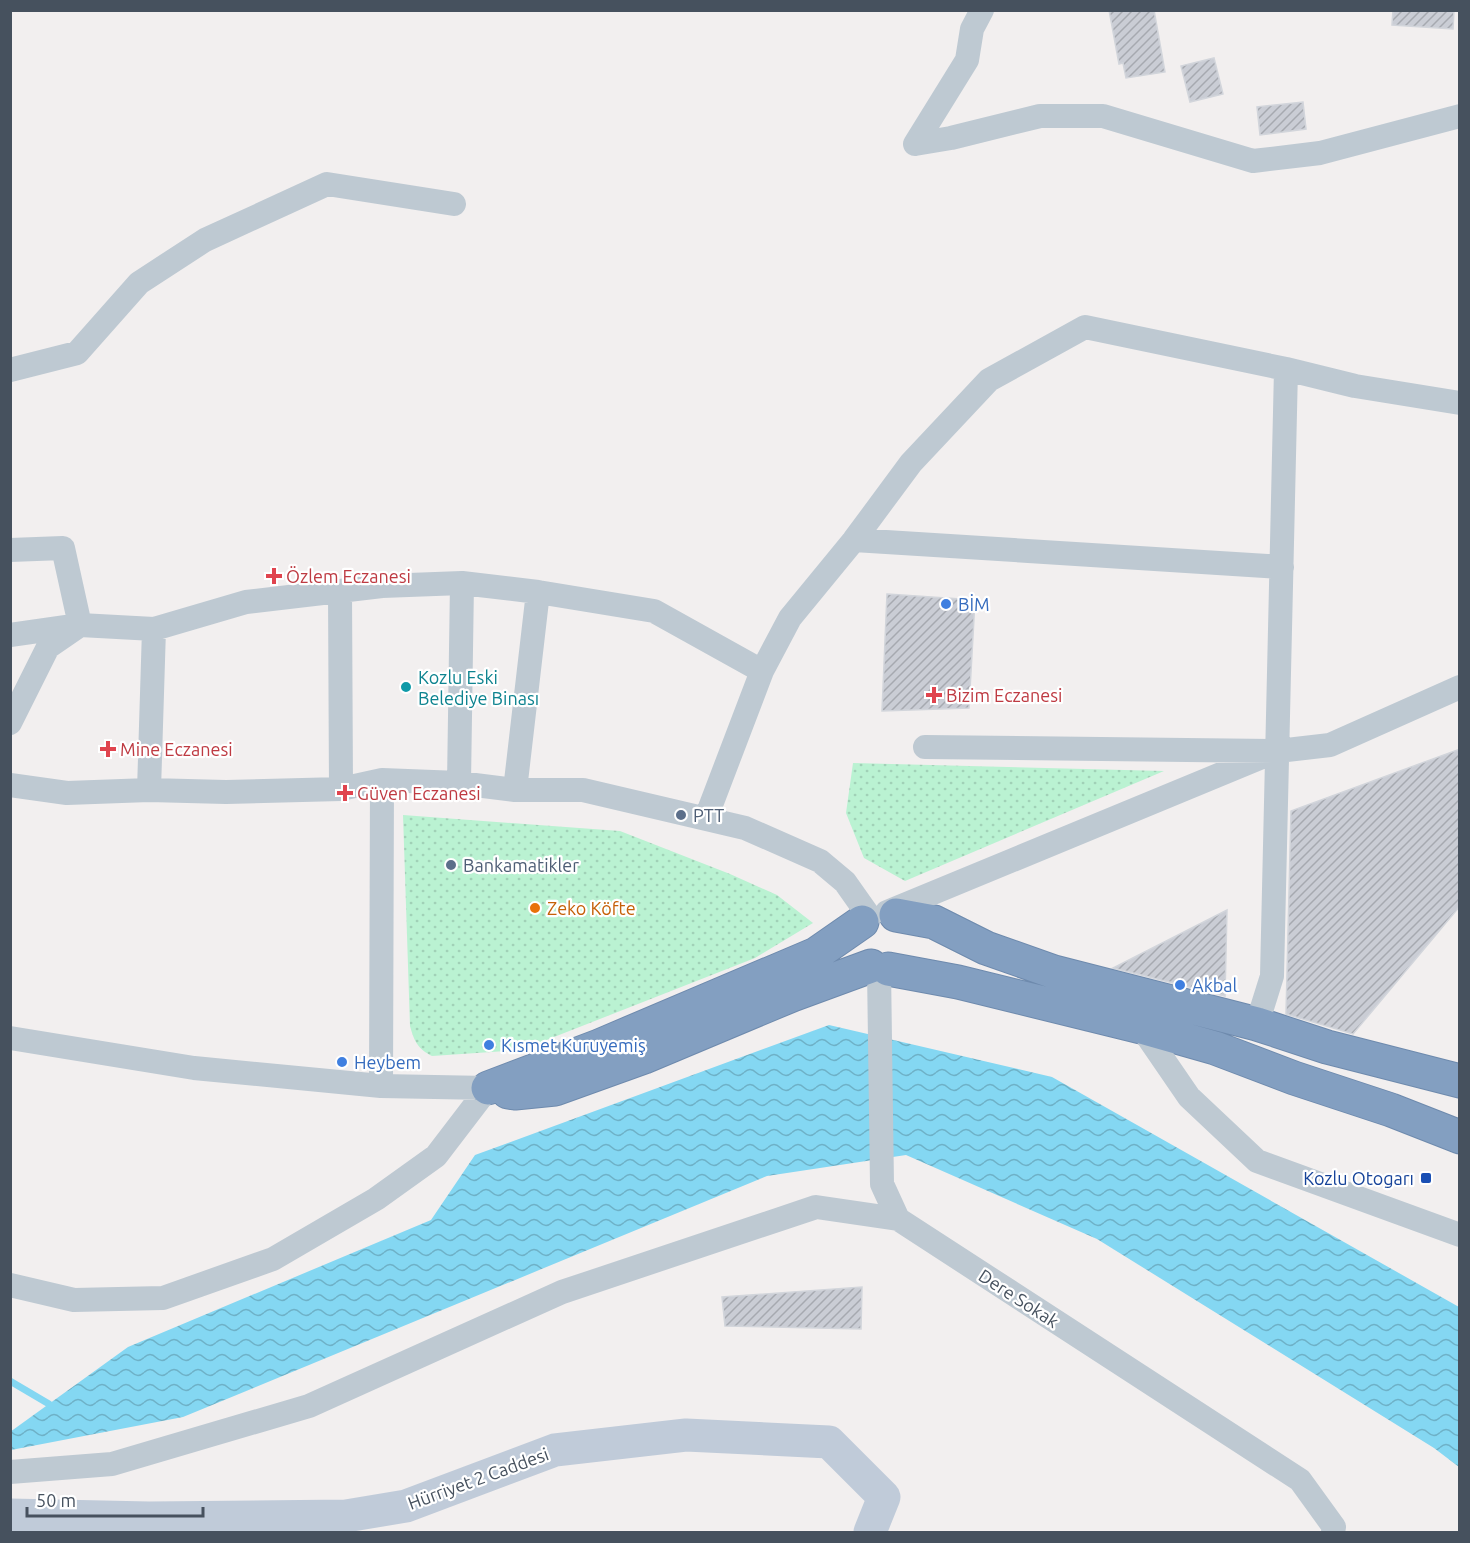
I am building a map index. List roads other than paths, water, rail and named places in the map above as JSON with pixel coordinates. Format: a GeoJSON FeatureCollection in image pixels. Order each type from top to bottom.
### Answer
{"type":"FeatureCollection","features":[{"type":"Feature","properties":{"kind":"highway"},"geometry":{"type":"LineString","coordinates":[[488,1088],[515,1093],[555,1089],[644,1057],[792,995],[879,968],[897,966],[909,953],[911,944],[909,927],[878,916]]}},
{"type":"Feature","properties":{"kind":"highway"},"geometry":{"type":"LineString","coordinates":[[878,916],[855,937],[855,946],[864,962],[879,968],[958,982],[1141,1027],[1215,1048],[1294,1078],[1391,1110],[1460,1137]]}},
{"type":"Feature","properties":{"kind":"highway"},"geometry":{"type":"LineString","coordinates":[[488,1088],[610,1041],[816,954],[878,916],[934,922],[986,948],[1054,972],[1257,1024],[1327,1047],[1460,1082]]}},
{"type":"Feature","properties":{"kind":"street"},"geometry":{"type":"LineString","coordinates":[[982,10],[972,29],[967,60],[915,144],[951,138],[1040,116],[1103,116],[1253,161],[1320,153],[1460,116]]}},
{"type":"Feature","properties":{"kind":"street"},"geometry":{"type":"LineString","coordinates":[[10,370],[77,353],[139,283],[206,240],[327,184],[454,204]]}},
{"type":"Feature","properties":{"kind":"street"},"geometry":{"type":"LineString","coordinates":[[706,818],[762,670],[790,618],[854,540],[911,463],[989,380],[1085,327],[1286,369],[1355,386],[1460,404]]}},
{"type":"Feature","properties":{"kind":"street"},"geometry":{"type":"LineString","coordinates":[[1257,1024],[1272,976],[1286,369]]}},
{"type":"Feature","properties":{"kind":"street"},"geometry":{"type":"LineString","coordinates":[[854,540],[1282,567]]}},
{"type":"Feature","properties":{"kind":"street"},"geometry":{"type":"LineString","coordinates":[[10,550],[63,548],[80,626]]}},
{"type":"Feature","properties":{"kind":"street"},"geometry":{"type":"LineString","coordinates":[[10,635],[80,626],[154,629],[246,602],[418,584],[462,583],[538,592],[654,611],[762,670]]}},
{"type":"Feature","properties":{"kind":"street"},"geometry":{"type":"LineString","coordinates":[[459,783],[462,583]]}},
{"type":"Feature","properties":{"kind":"street"},"geometry":{"type":"LineString","coordinates":[[339,591],[341,789]]}},
{"type":"Feature","properties":{"kind":"street"},"geometry":{"type":"LineString","coordinates":[[515,790],[538,592]]}},
{"type":"Feature","properties":{"kind":"street"},"geometry":{"type":"LineString","coordinates":[[10,723],[48,647],[80,626]]}},
{"type":"Feature","properties":{"kind":"street"},"geometry":{"type":"LineString","coordinates":[[149,789],[154,629]]}},
{"type":"Feature","properties":{"kind":"street"},"geometry":{"type":"LineString","coordinates":[[925,747],[1278,751],[1330,745],[1460,687]]}},
{"type":"Feature","properties":{"kind":"street"},"geometry":{"type":"LineString","coordinates":[[10,785],[67,793],[149,789],[226,792],[341,789],[382,780],[459,783],[515,790],[583,790],[745,828],[820,861],[845,882],[878,916],[1278,751]]}},
{"type":"Feature","properties":{"kind":"street"},"geometry":{"type":"LineString","coordinates":[[381,1086],[382,780]]}},
{"type":"Feature","properties":{"kind":"street"},"geometry":{"type":"LineString","coordinates":[[879,968],[882,1184],[898,1219]]}},
{"type":"Feature","properties":{"kind":"street"},"geometry":{"type":"LineString","coordinates":[[1141,1027],[1189,1096],[1257,1161],[1460,1235]]}},
{"type":"Feature","properties":{"kind":"street"},"geometry":{"type":"LineString","coordinates":[[10,1038],[194,1068],[381,1086],[488,1088]]}},
{"type":"Feature","properties":{"kind":"street"},"geometry":{"type":"LineString","coordinates":[[10,1285],[74,1300],[163,1298],[273,1259],[376,1199],[436,1156],[488,1088]]}},
{"type":"Feature","properties":{"kind":"street"},"geometry":{"type":"LineString","coordinates":[[10,1472],[112,1464],[309,1406],[562,1292],[816,1207],[898,1219]]}},
{"type":"Feature","properties":{"kind":"street","name":"Dere Sokak"},"geometry":{"type":"LineString","coordinates":[[898,1219],[1300,1480],[1334,1527],[1333,1533]]}},
{"type":"Feature","properties":{"kind":"street","name":"Hürriyet 2 Caddesi"},"geometry":{"type":"LineString","coordinates":[[10,1515],[149,1518],[346,1516],[406,1506],[555,1450],[686,1435],[829,1442],[884,1497],[870,1533]]}},
{"type":"Feature","properties":{"kind":"water"},"geometry":{"type":"Polygon","coordinates":[[[829,1025],[1052,1077],[1459,1307],[1459,1467],[1434,1448],[1097,1239],[906,1155],[767,1176],[183,1417],[11,1450],[10,1432],[128,1347],[431,1220],[475,1155],[829,1025]]]}},
{"type":"Feature","properties":{"kind":"waterway"},"geometry":{"type":"LineString","coordinates":[[10,1381],[49,1404]]}},
{"type":"Feature","properties":{"kind":"place","name":"Özlem Eczanesi"},"geometry":{"type":"Point","coordinates":[274,576]}},
{"type":"Feature","properties":{"kind":"place","name":"BİM"},"geometry":{"type":"Point","coordinates":[946,604]}},
{"type":"Feature","properties":{"kind":"place","name":"Kozlu Eski Belediye Binası"},"geometry":{"type":"Point","coordinates":[406,687]}},
{"type":"Feature","properties":{"kind":"place","name":"Bizim Eczanesi"},"geometry":{"type":"Point","coordinates":[934,695]}},
{"type":"Feature","properties":{"kind":"place","name":"Mine Eczanesi"},"geometry":{"type":"Point","coordinates":[108,749]}},
{"type":"Feature","properties":{"kind":"place","name":"Güven Eczanesi"},"geometry":{"type":"Point","coordinates":[345,793]}},
{"type":"Feature","properties":{"kind":"place","name":"PTT"},"geometry":{"type":"Point","coordinates":[681,815]}},
{"type":"Feature","properties":{"kind":"place","name":"Bankamatikler"},"geometry":{"type":"Point","coordinates":[451,865]}},
{"type":"Feature","properties":{"kind":"place","name":"Zeko Köfte"},"geometry":{"type":"Point","coordinates":[535,908]}},
{"type":"Feature","properties":{"kind":"place","name":"Akbal"},"geometry":{"type":"Point","coordinates":[1180,985]}},
{"type":"Feature","properties":{"kind":"place","name":"Kısmet Kuruyemiş"},"geometry":{"type":"Point","coordinates":[489,1045]}},
{"type":"Feature","properties":{"kind":"place","name":"Heybem"},"geometry":{"type":"Point","coordinates":[342,1062]}},
{"type":"Feature","properties":{"kind":"place","name":"Kozlu Otogarı"},"geometry":{"type":"Point","coordinates":[1426,1178]}}]}
